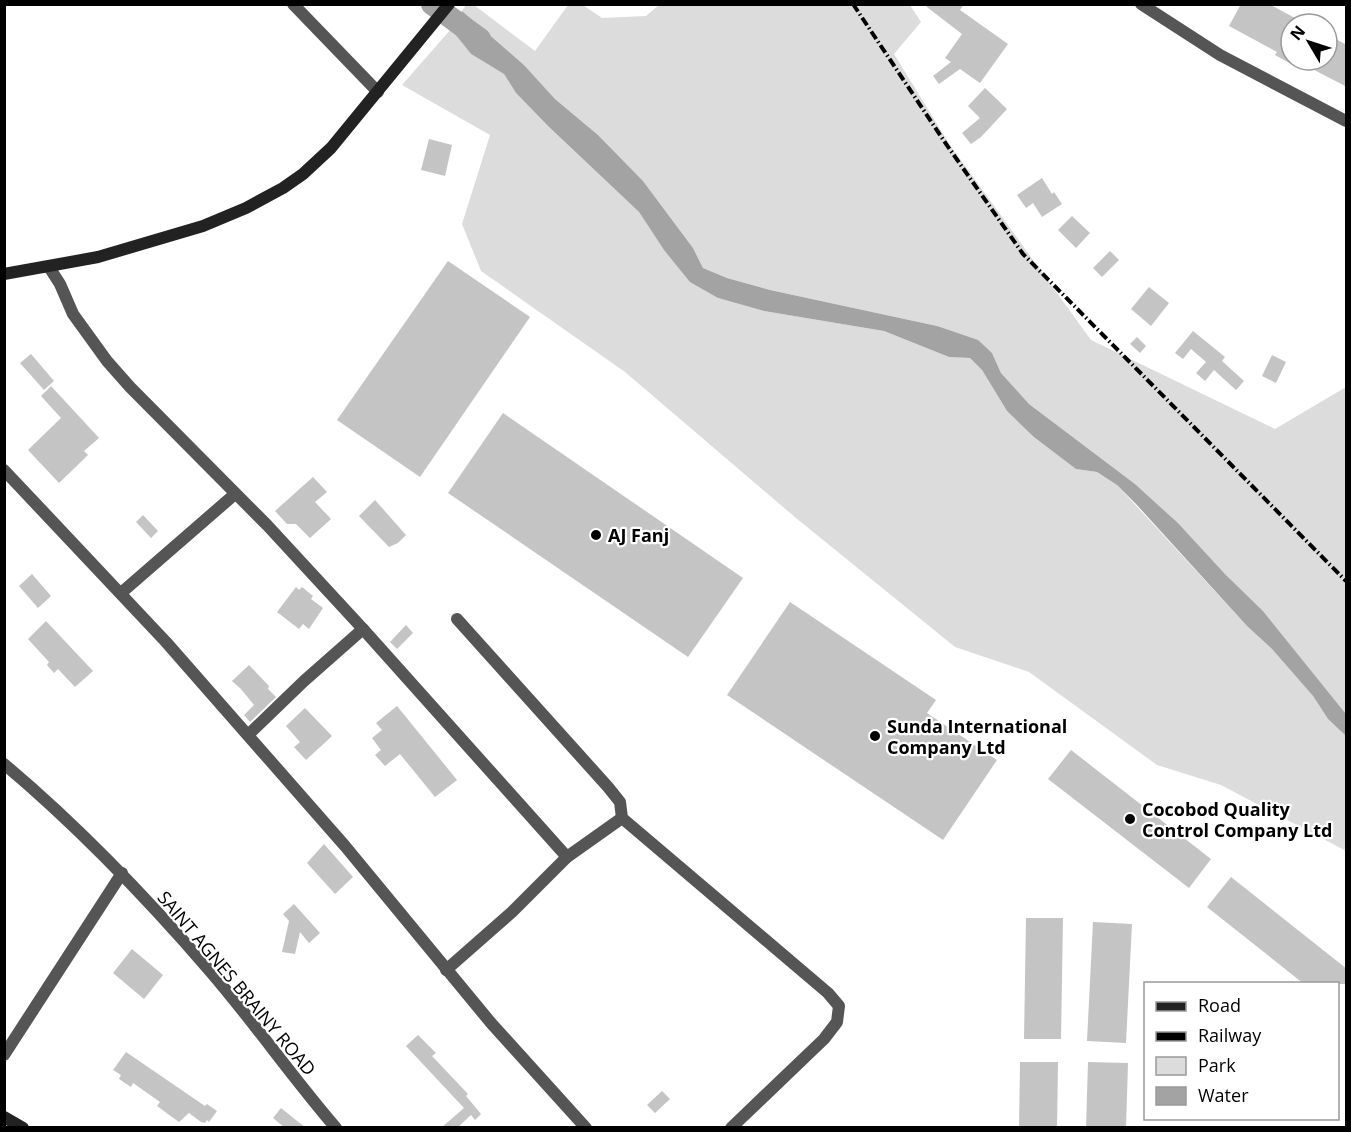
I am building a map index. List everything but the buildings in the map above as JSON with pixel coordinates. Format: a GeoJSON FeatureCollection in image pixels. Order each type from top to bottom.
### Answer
{"type":"FeatureCollection","features":[{"type":"Feature","properties":{"kind":"main road"},"geometry":{"type":"LineString","coordinates":[[4,274],[98,257],[203,226],[246,208],[303,174],[331,148],[449,4]]}},
{"type":"Feature","properties":{"kind":"main road"},"geometry":{"type":"LineString","coordinates":[[4,1117],[23,1128]]}},
{"type":"Feature","properties":{"kind":"street"},"geometry":{"type":"LineString","coordinates":[[293,4],[378,92]]}},
{"type":"Feature","properties":{"kind":"street"},"geometry":{"type":"LineString","coordinates":[[1141,4],[1220,55],[1347,121]]}},
{"type":"Feature","properties":{"kind":"street"},"geometry":{"type":"LineString","coordinates":[[49,267],[60,284],[73,314],[107,361],[267,525],[567,857]]}},
{"type":"Feature","properties":{"kind":"street"},"geometry":{"type":"LineString","coordinates":[[4,470],[121,592],[248,735],[345,846],[491,1023],[586,1128]]}},
{"type":"Feature","properties":{"kind":"street"},"geometry":{"type":"LineString","coordinates":[[121,592],[235,494]]}},
{"type":"Feature","properties":{"kind":"street"},"geometry":{"type":"LineString","coordinates":[[457,619],[608,787],[620,802],[622,818],[828,993],[838,1006],[837,1022],[824,1039],[731,1128]]}},
{"type":"Feature","properties":{"kind":"street"},"geometry":{"type":"LineString","coordinates":[[248,735],[363,629]]}},
{"type":"Feature","properties":{"kind":"street","name":"SAINT AGNES BRAINY ROAD"},"geometry":{"type":"LineString","coordinates":[[4,764],[122,873],[211,973],[302,1089],[336,1128]]}},
{"type":"Feature","properties":{"kind":"street"},"geometry":{"type":"LineString","coordinates":[[446,970],[512,912],[567,857],[622,818]]}},
{"type":"Feature","properties":{"kind":"street"},"geometry":{"type":"LineString","coordinates":[[4,1055],[122,873]]}},
{"type":"Feature","properties":{"kind":"green space"},"geometry":{"type":"Polygon","coordinates":[[[660,4],[910,5],[921,22],[894,54],[950,145],[1091,340],[1275,429],[1346,387],[1346,714],[1263,611],[1178,523],[1135,484],[1029,404],[1001,373],[992,353],[937,326],[770,290],[727,278],[703,268],[693,248],[643,181],[598,135],[555,99],[524,65],[462,11],[466,5],[474,5],[535,51],[568,5],[583,5],[602,18],[646,16],[660,4]]]}},
{"type":"Feature","properties":{"kind":"green space"},"geometry":{"type":"Polygon","coordinates":[[[451,29],[471,54],[504,74],[516,93],[548,126],[639,212],[664,250],[718,298],[764,311],[884,331],[949,357],[970,358],[982,370],[1007,411],[1076,469],[1097,472],[1117,485],[1247,626],[1272,649],[1313,696],[1328,719],[1346,736],[1346,851],[1221,785],[1157,765],[1029,672],[955,647],[796,518],[625,372],[481,271],[462,224],[490,135],[402,85],[451,29]]]}},
{"type":"Feature","properties":{"kind":"water"},"geometry":{"type":"Polygon","coordinates":[[[462,11],[524,65],[555,99],[598,135],[643,181],[693,248],[703,268],[727,278],[770,290],[937,326],[978,340],[992,353],[1001,373],[1029,404],[1135,484],[1178,523],[1263,611],[1346,714],[1346,736],[1328,719],[1313,696],[1272,649],[1247,626],[1136,504],[1117,485],[1097,472],[1076,469],[1034,437],[1007,411],[982,370],[970,358],[949,357],[884,331],[764,311],[718,298],[690,282],[664,250],[639,212],[548,126],[516,93],[504,74],[471,54],[451,29],[462,11]]]}},
{"type":"Feature","properties":{"kind":"waterway"},"geometry":{"type":"LineString","coordinates":[[432,4],[480,39]]}},
{"type":"Feature","properties":{"kind":"railway"},"geometry":{"type":"LineString","coordinates":[[853,4],[1023,254],[1346,581]]}},
{"type":"Feature","properties":{"kind":"place","name":"AJ Fanj"},"geometry":{"type":"Point","coordinates":[596,535]}},
{"type":"Feature","properties":{"kind":"place","name":"Sunda International Company Ltd"},"geometry":{"type":"Point","coordinates":[875,736]}},
{"type":"Feature","properties":{"kind":"place","name":"Cocobod Quality Control Company Ltd"},"geometry":{"type":"Point","coordinates":[1130,819]}}]}
